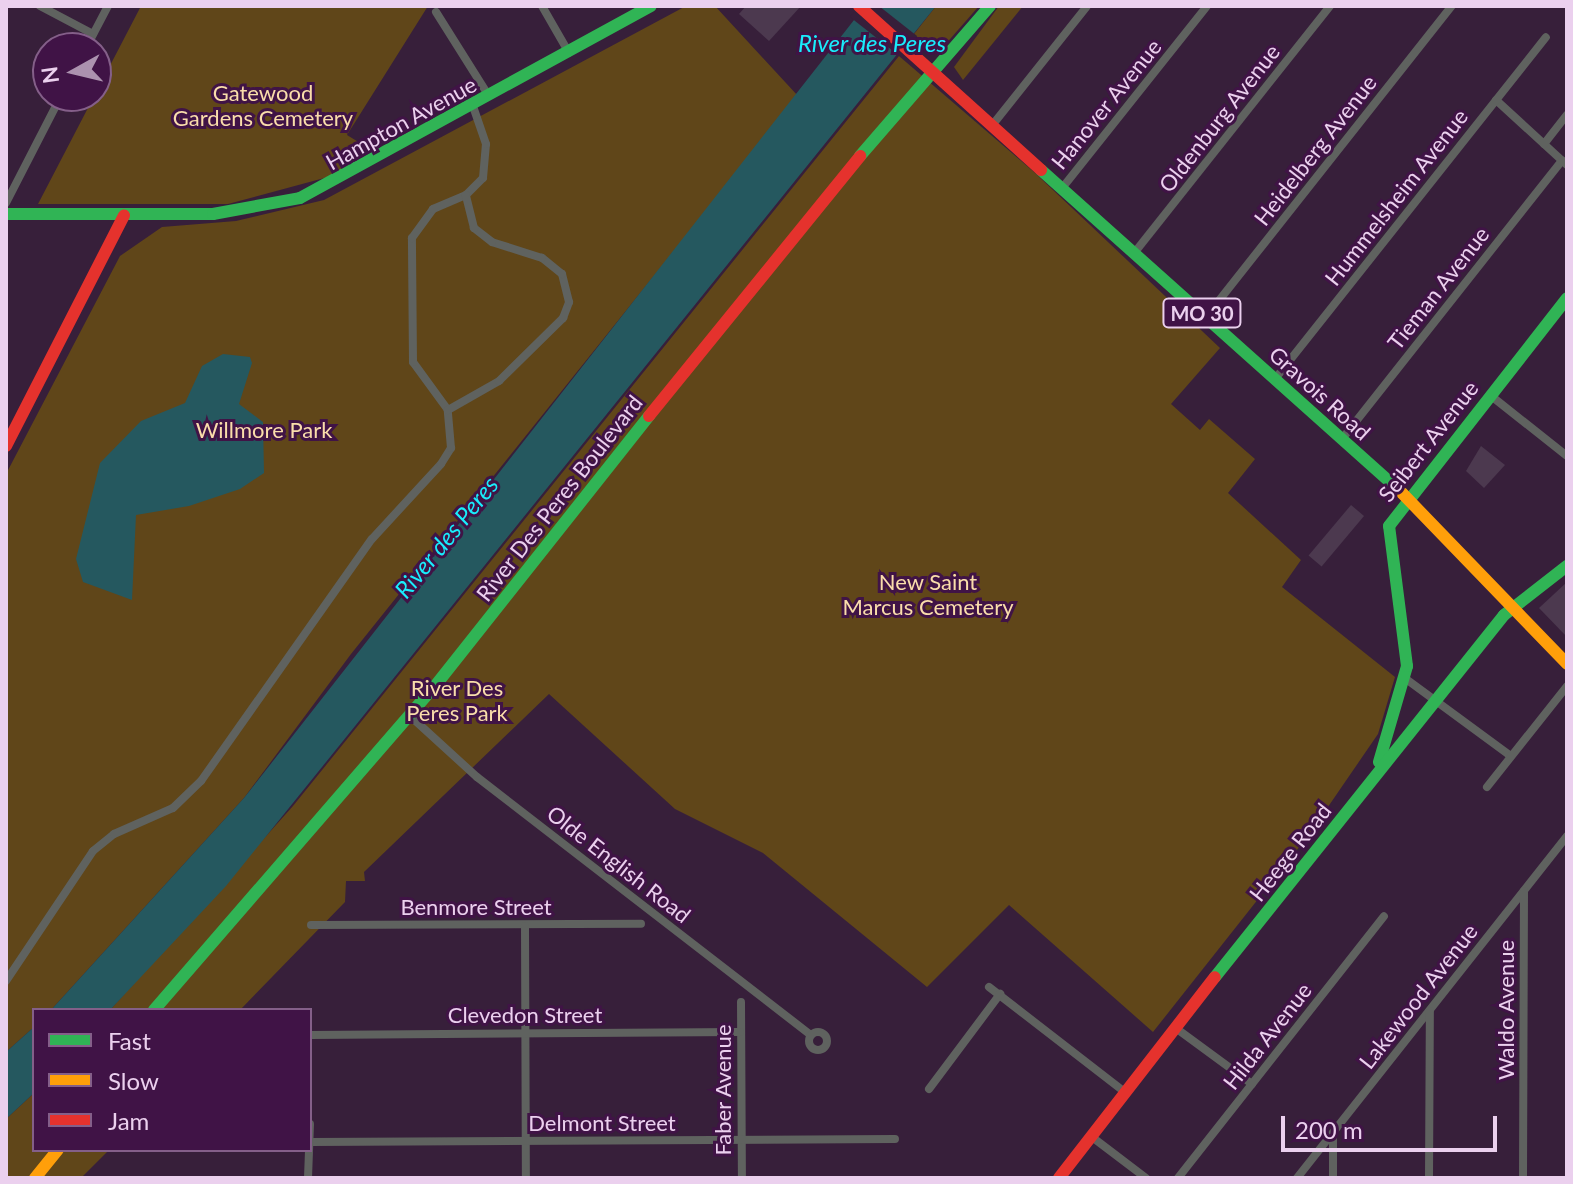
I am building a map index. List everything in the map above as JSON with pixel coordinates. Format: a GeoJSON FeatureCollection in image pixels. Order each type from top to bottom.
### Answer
{"type":"FeatureCollection","features":[{"type":"Feature","properties":{"kind":"main road","name":"Hampton Avenue"},"geometry":{"type":"LineString","coordinates":[[6,214],[231,212],[300,198],[473,107],[651,6]]}},
{"type":"Feature","properties":{"kind":"main road","name":"MO 30"},"geometry":{"type":"LineString","coordinates":[[859,6],[994,123]]}},
{"type":"Feature","properties":{"kind":"main road","name":"River Des Peres Boulevard"},"geometry":{"type":"LineString","coordinates":[[156,1008],[409,715],[828,192],[937,71],[990,6]]}},
{"type":"Feature","properties":{"kind":"main road","name":"Gravois Road"},"geometry":{"type":"LineString","coordinates":[[994,123],[1408,498],[1516,605],[1567,664]]}},
{"type":"Feature","properties":{"kind":"main road"},"geometry":{"type":"LineString","coordinates":[[6,446],[124,215]]}},
{"type":"Feature","properties":{"kind":"main road","name":"Seibert Avenue"},"geometry":{"type":"LineString","coordinates":[[1376,770],[1406,679],[1406,637],[1386,538],[1408,498],[1567,298]]}},
{"type":"Feature","properties":{"kind":"main road","name":"Heege Road"},"geometry":{"type":"LineString","coordinates":[[1059,1178],[1376,770],[1516,605],[1567,566]]}},
{"type":"Feature","properties":{"kind":"main road"},"geometry":{"type":"LineString","coordinates":[[35,1178],[56,1152]]}},
{"type":"Feature","properties":{"kind":"street"},"geometry":{"type":"LineString","coordinates":[[40,6],[89,32]]}},
{"type":"Feature","properties":{"kind":"street"},"geometry":{"type":"LineString","coordinates":[[94,32],[108,6]]}},
{"type":"Feature","properties":{"kind":"street"},"geometry":{"type":"LineString","coordinates":[[542,6],[569,53]]}},
{"type":"Feature","properties":{"kind":"street"},"geometry":{"type":"LineString","coordinates":[[994,123],[1087,6]]}},
{"type":"Feature","properties":{"kind":"street","name":"Hanover Avenue"},"geometry":{"type":"LineString","coordinates":[[1063,187],[1207,6]]}},
{"type":"Feature","properties":{"kind":"street","name":"Oldenburg Avenue"},"geometry":{"type":"LineString","coordinates":[[1135,252],[1330,6]]}},
{"type":"Feature","properties":{"kind":"street","name":"Heidelberg Avenue"},"geometry":{"type":"LineString","coordinates":[[1206,317],[1452,6]]}},
{"type":"Feature","properties":{"kind":"street"},"geometry":{"type":"LineString","coordinates":[[436,12],[489,98]]}},
{"type":"Feature","properties":{"kind":"street","name":"Hummelsheim Avenue"},"geometry":{"type":"LineString","coordinates":[[1275,379],[1546,37]]}},
{"type":"Feature","properties":{"kind":"street"},"geometry":{"type":"LineString","coordinates":[[1496,100],[1564,163]]}},
{"type":"Feature","properties":{"kind":"street"},"geometry":{"type":"LineString","coordinates":[[6,981],[93,851],[114,834],[173,808],[201,781],[372,539],[441,464],[451,448],[448,410],[413,362],[412,238],[433,209],[466,195],[483,178],[487,161],[473,107]]}},
{"type":"Feature","properties":{"kind":"street"},"geometry":{"type":"LineString","coordinates":[[6,203],[53,112]]}},
{"type":"Feature","properties":{"kind":"street"},"geometry":{"type":"LineString","coordinates":[[1544,144],[1567,115]]}},
{"type":"Feature","properties":{"kind":"street","name":"Tieman Avenue"},"geometry":{"type":"LineString","coordinates":[[1342,439],[1564,163]]}},
{"type":"Feature","properties":{"kind":"street"},"geometry":{"type":"LineString","coordinates":[[448,410],[499,381],[563,318],[569,302],[554,265],[492,242],[474,228],[466,195]]}},
{"type":"Feature","properties":{"kind":"street"},"geometry":{"type":"LineString","coordinates":[[1490,395],[1567,456]]}},
{"type":"Feature","properties":{"kind":"street"},"geometry":{"type":"LineString","coordinates":[[1406,679],[1511,756]]}},
{"type":"Feature","properties":{"kind":"street"},"geometry":{"type":"LineString","coordinates":[[1487,787],[1567,686]]}},
{"type":"Feature","properties":{"kind":"street","name":"Olde English Road"},"geometry":{"type":"LineString","coordinates":[[409,715],[477,777],[811,1035]]}},
{"type":"Feature","properties":{"kind":"street","name":"Lakewood Avenue"},"geometry":{"type":"LineString","coordinates":[[1297,1178],[1567,836]]}},
{"type":"Feature","properties":{"kind":"street","name":"Waldo Avenue"},"geometry":{"type":"LineString","coordinates":[[1523,1178],[1524,890]]}},
{"type":"Feature","properties":{"kind":"street","name":"Hilda Avenue"},"geometry":{"type":"LineString","coordinates":[[1178,1178],[1384,916]]}},
{"type":"Feature","properties":{"kind":"street","name":"Benmore Street"},"geometry":{"type":"LineString","coordinates":[[311,925],[641,924]]}},
{"type":"Feature","properties":{"kind":"street"},"geometry":{"type":"LineString","coordinates":[[525,926],[526,1178]]}},
{"type":"Feature","properties":{"kind":"street"},"geometry":{"type":"LineString","coordinates":[[989,987],[1126,1093]]}},
{"type":"Feature","properties":{"kind":"street"},"geometry":{"type":"LineString","coordinates":[[929,1089],[1000,994]]}},
{"type":"Feature","properties":{"kind":"street","name":"Faber Avenue"},"geometry":{"type":"LineString","coordinates":[[741,1002],[742,1178]]}},
{"type":"Feature","properties":{"kind":"street"},"geometry":{"type":"LineString","coordinates":[[1429,1178],[1430,1010]]}},
{"type":"Feature","properties":{"kind":"street"},"geometry":{"type":"LineString","coordinates":[[1177,1029],[1252,1084]]}},
{"type":"Feature","properties":{"kind":"street","name":"Clevedon Street"},"geometry":{"type":"LineString","coordinates":[[312,1035],[740,1032]]}},
{"type":"Feature","properties":{"kind":"street"},"geometry":{"type":"LineString","coordinates":[[1333,1136],[1333,1178]]}},
{"type":"Feature","properties":{"kind":"street"},"geometry":{"type":"LineString","coordinates":[[1092,1137],[1146,1178]]}},
{"type":"Feature","properties":{"kind":"street","name":"Delmont Street"},"geometry":{"type":"LineString","coordinates":[[312,1142],[895,1139]]}},
{"type":"Feature","properties":{"kind":"street"},"geometry":{"type":"LineString","coordinates":[[308,1178],[310,1152]]}},
{"type":"Feature","properties":{"kind":"green space","name":"Gatewood Gardens Cemetery"},"geometry":{"type":"Polygon","coordinates":[[[141,6],[428,6],[347,135],[373,151],[328,177],[228,204],[38,204],[86,112],[112,112],[112,62],[141,6]]]}},
{"type":"Feature","properties":{"kind":"green space","name":"Willmore Park"},"geometry":{"type":"Polygon","coordinates":[[[686,6],[715,6],[798,96],[351,654],[244,798],[53,1008],[32,1008],[32,1029],[6,1052],[6,474],[120,256],[162,227],[236,221],[324,200],[686,6]]]}},
{"type":"Feature","properties":{"kind":"green space"},"geometry":{"type":"Polygon","coordinates":[[[936,6],[979,6],[937,54],[914,34],[936,6]]]}},
{"type":"Feature","properties":{"kind":"green space"},"geometry":{"type":"Polygon","coordinates":[[[999,6],[1023,6],[963,80],[954,67],[999,6]]]}},
{"type":"Feature","properties":{"kind":"green space","name":"New Saint Marcus Cemetery"},"geometry":{"type":"Polygon","coordinates":[[[899,56],[1034,172],[1220,348],[1171,404],[1200,430],[1209,419],[1255,459],[1228,493],[1301,560],[1282,587],[1395,677],[1378,734],[1308,836],[1153,1032],[1009,905],[927,987],[763,853],[675,809],[549,694],[364,872],[365,881],[346,881],[345,902],[242,1008],[112,1008],[293,806],[899,56]]]}},
{"type":"Feature","properties":{"kind":"green space"},"geometry":{"type":"Polygon","coordinates":[[[32,1095],[32,1152],[107,1152],[81,1178],[6,1178],[6,1119],[32,1095]]]}},
{"type":"Feature","properties":{"kind":"water","name":"River des Peres"},"geometry":{"type":"Polygon","coordinates":[[[865,6],[936,6],[226,886],[112,1008],[53,1008],[244,798],[865,6]]]}},
{"type":"Feature","properties":{"kind":"water"},"geometry":{"type":"Polygon","coordinates":[[[223,354],[250,357],[252,363],[239,404],[263,422],[264,473],[240,489],[189,506],[136,515],[132,600],[83,582],[76,559],[100,463],[141,421],[185,403],[202,366],[223,354]]]}},
{"type":"Feature","properties":{"kind":"water"},"geometry":{"type":"Polygon","coordinates":[[[32,1029],[32,1095],[6,1119],[6,1052],[32,1029]]]}},
{"type":"Feature","properties":{"kind":"pier"},"geometry":{"type":"Polygon","coordinates":[[[859,6],[879,6],[917,36],[902,58],[850,17],[859,6]]]}},
{"type":"Feature","properties":{"kind":"building"},"geometry":{"type":"Polygon","coordinates":[[[746,6],[801,6],[769,41],[739,14],[746,6]]]}},
{"type":"Feature","properties":{"kind":"building"},"geometry":{"type":"Polygon","coordinates":[[[1481,446],[1505,465],[1484,488],[1466,471],[1481,446]]]}},
{"type":"Feature","properties":{"kind":"building"},"geometry":{"type":"Polygon","coordinates":[[[1351,505],[1364,516],[1322,566],[1309,556],[1351,505]]]}},
{"type":"Feature","properties":{"kind":"building"},"geometry":{"type":"Polygon","coordinates":[[[1567,582],[1567,637],[1539,608],[1567,582]]]}},
{"type":"Feature","properties":{"kind":"traffic: fast"},"geometry":{"type":"LineString","coordinates":[[6,214],[213,214],[300,198],[651,6]]}},
{"type":"Feature","properties":{"kind":"traffic: fast"},"geometry":{"type":"LineString","coordinates":[[860,156],[990,6]]}},
{"type":"Feature","properties":{"kind":"traffic: fast"},"geometry":{"type":"LineString","coordinates":[[1041,170],[1402,493]]}},
{"type":"Feature","properties":{"kind":"traffic: fast"},"geometry":{"type":"LineString","coordinates":[[1379,762],[1407,666],[1389,526],[1567,298]]}},
{"type":"Feature","properties":{"kind":"traffic: fast"},"geometry":{"type":"LineString","coordinates":[[156,1008],[435,686],[649,416]]}},
{"type":"Feature","properties":{"kind":"traffic: fast"},"geometry":{"type":"LineString","coordinates":[[1215,977],[1504,615],[1567,566]]}},
{"type":"Feature","properties":{"kind":"traffic: slow"},"geometry":{"type":"LineString","coordinates":[[1402,493],[1567,664]]}},
{"type":"Feature","properties":{"kind":"traffic: slow"},"geometry":{"type":"LineString","coordinates":[[35,1178],[56,1152]]}},
{"type":"Feature","properties":{"kind":"traffic: jam"},"geometry":{"type":"LineString","coordinates":[[859,6],[1041,170]]}},
{"type":"Feature","properties":{"kind":"traffic: jam"},"geometry":{"type":"LineString","coordinates":[[649,416],[860,156]]}},
{"type":"Feature","properties":{"kind":"traffic: jam"},"geometry":{"type":"LineString","coordinates":[[6,446],[124,215]]}},
{"type":"Feature","properties":{"kind":"traffic: jam"},"geometry":{"type":"LineString","coordinates":[[1059,1178],[1215,977]]}},
{"type":"Feature","properties":{"kind":"park label","name":"River Des Peres Park"},"geometry":{"type":"Point","coordinates":[457,700]}}]}
